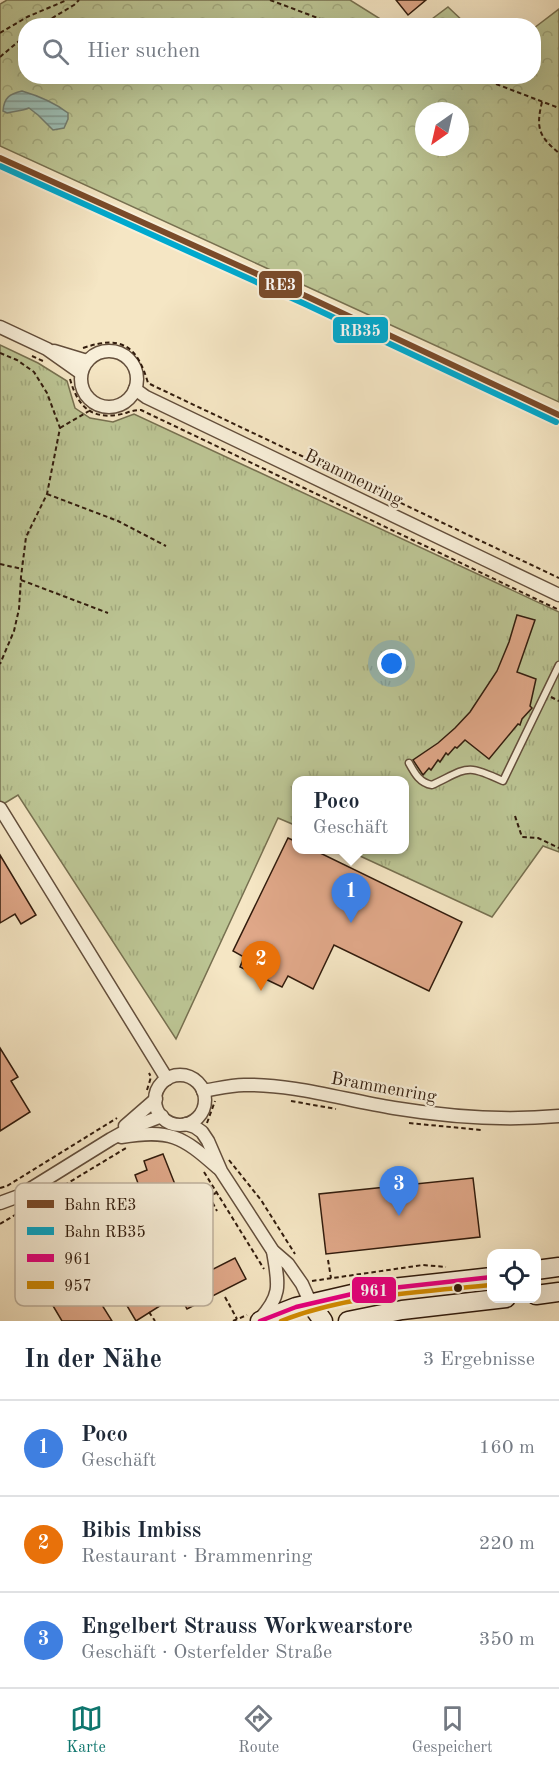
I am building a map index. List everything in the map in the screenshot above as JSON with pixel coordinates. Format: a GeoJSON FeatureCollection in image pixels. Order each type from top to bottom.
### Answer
{"type":"FeatureCollection","features":[{"type":"Feature","properties":{"kind":"main road"},"geometry":{"type":"LineString","coordinates":[[541,1269],[559,1267]]}},
{"type":"Feature","properties":{"kind":"main road"},"geometry":{"type":"LineString","coordinates":[[260,1321],[296,1307],[365,1291],[487,1278]]}},
{"type":"Feature","properties":{"kind":"main road"},"geometry":{"type":"LineString","coordinates":[[541,1294],[559,1292]]}},
{"type":"Feature","properties":{"kind":"main road"},"geometry":{"type":"LineString","coordinates":[[348,1321],[402,1310],[487,1301]]}},
{"type":"Feature","properties":{"kind":"main road"},"geometry":{"type":"LineString","coordinates":[[311,1304],[323,1321]]}},
{"type":"Feature","properties":{"kind":"street"},"geometry":{"type":"LineString","coordinates":[[0,327],[46,350],[81,373]]}},
{"type":"Feature","properties":{"kind":"street"},"geometry":{"type":"LineString","coordinates":[[46,350],[87,361]]}},
{"type":"Feature","properties":{"kind":"street"},"geometry":{"type":"LineString","coordinates":[[107,351],[117,352],[132,363],[137,384],[129,399],[121,405],[111,407],[100,406],[92,402],[81,387],[81,373],[87,361],[96,354],[107,351]]}},
{"type":"Feature","properties":{"kind":"street","name":"Brammenring"},"geometry":{"type":"LineString","coordinates":[[135,389],[146,397],[559,594]]}},
{"type":"Feature","properties":{"kind":"street"},"geometry":{"type":"LineString","coordinates":[[0,808],[167,1079]]}},
{"type":"Feature","properties":{"kind":"street"},"geometry":{"type":"LineString","coordinates":[[111,1139],[167,1079],[178,1076],[186,1076],[198,1083],[205,1098],[202,1111],[195,1120],[186,1124]]}},
{"type":"Feature","properties":{"kind":"street","name":"Brammenring"},"geometry":{"type":"LineString","coordinates":[[203,1091],[242,1085],[269,1086],[441,1115],[505,1118],[559,1116]]}},
{"type":"Feature","properties":{"kind":"street"},"geometry":{"type":"LineString","coordinates":[[151,1096],[162,1116],[173,1124],[186,1124],[202,1132],[212,1147],[221,1171],[273,1251],[288,1264],[302,1284],[311,1304]]}},
{"type":"Feature","properties":{"kind":"street"},"geometry":{"type":"LineString","coordinates":[[40,1183],[131,1128],[162,1116]]}},
{"type":"Feature","properties":{"kind":"street"},"geometry":{"type":"LineString","coordinates":[[111,1139],[147,1134],[171,1136],[193,1147],[221,1171]]}},
{"type":"Feature","properties":{"kind":"street"},"geometry":{"type":"LineString","coordinates":[[0,1203],[15,1197]]}},
{"type":"Feature","properties":{"kind":"street"},"geometry":{"type":"LineString","coordinates":[[260,1321],[272,1306],[277,1290],[273,1251]]}},
{"type":"Feature","properties":{"kind":"lane"},"geometry":{"type":"LineString","coordinates":[[409,763],[419,779],[432,785],[450,775],[472,769],[503,781],[559,665]]}},
{"type":"Feature","properties":{"kind":"path"},"geometry":{"type":"LineString","coordinates":[[25,18],[67,0]]}},
{"type":"Feature","properties":{"kind":"path"},"geometry":{"type":"LineString","coordinates":[[52,18],[79,0]]}},
{"type":"Feature","properties":{"kind":"path"},"geometry":{"type":"LineString","coordinates":[[270,0],[318,18]]}},
{"type":"Feature","properties":{"kind":"path"},"geometry":{"type":"LineString","coordinates":[[0,33],[18,22]]}},
{"type":"Feature","properties":{"kind":"path"},"geometry":{"type":"LineString","coordinates":[[0,57],[18,42]]}},
{"type":"Feature","properties":{"kind":"path"},"geometry":{"type":"LineString","coordinates":[[496,84],[559,108]]}},
{"type":"Feature","properties":{"kind":"path"},"geometry":{"type":"LineString","coordinates":[[542,102],[538,119],[539,131],[545,141],[559,153]]}},
{"type":"Feature","properties":{"kind":"path"},"geometry":{"type":"LineString","coordinates":[[77,348],[108,342],[129,348],[144,368],[148,383],[559,578]]}},
{"type":"Feature","properties":{"kind":"path"},"geometry":{"type":"LineString","coordinates":[[0,353],[17,360],[34,372],[47,393],[60,428],[47,494],[26,537],[19,609],[14,632],[0,664]]}},
{"type":"Feature","properties":{"kind":"path"},"geometry":{"type":"LineString","coordinates":[[26,353],[46,363]]}},
{"type":"Feature","properties":{"kind":"path"},"geometry":{"type":"LineString","coordinates":[[65,373],[70,379],[78,401],[92,413],[104,416],[141,410],[559,610]]}},
{"type":"Feature","properties":{"kind":"path"},"geometry":{"type":"LineString","coordinates":[[60,428],[89,411]]}},
{"type":"Feature","properties":{"kind":"path"},"geometry":{"type":"LineString","coordinates":[[47,494],[118,521],[166,546]]}},
{"type":"Feature","properties":{"kind":"path"},"geometry":{"type":"LineString","coordinates":[[0,564],[22,569]]}},
{"type":"Feature","properties":{"kind":"path"},"geometry":{"type":"LineString","coordinates":[[21,580],[108,613]]}},
{"type":"Feature","properties":{"kind":"path"},"geometry":{"type":"LineString","coordinates":[[515,816],[522,837],[538,838],[559,848]]}},
{"type":"Feature","properties":{"kind":"path"},"geometry":{"type":"LineString","coordinates":[[147,1066],[151,1077],[149,1087],[151,1096]]}},
{"type":"Feature","properties":{"kind":"path"},"geometry":{"type":"LineString","coordinates":[[0,1188],[48,1162],[117,1118]]}},
{"type":"Feature","properties":{"kind":"path"},"geometry":{"type":"LineString","coordinates":[[67,1183],[128,1146]]}},
{"type":"Feature","properties":{"kind":"path"},"geometry":{"type":"LineString","coordinates":[[228,1159],[261,1200],[296,1257]]}},
{"type":"Feature","properties":{"kind":"path"},"geometry":{"type":"LineString","coordinates":[[200,1165],[211,1183]]}},
{"type":"Feature","properties":{"kind":"path"},"geometry":{"type":"LineString","coordinates":[[213,1186],[264,1269],[265,1278]]}},
{"type":"Feature","properties":{"kind":"path"},"geometry":{"type":"LineString","coordinates":[[213,1194],[217,1193]]}},
{"type":"Feature","properties":{"kind":"path"},"geometry":{"type":"LineString","coordinates":[[213,1204],[217,1211]]}},
{"type":"Feature","properties":{"kind":"path"},"geometry":{"type":"LineString","coordinates":[[0,1224],[15,1215]]}},
{"type":"Feature","properties":{"kind":"path"},"geometry":{"type":"LineString","coordinates":[[328,1260],[331,1278]]}},
{"type":"Feature","properties":{"kind":"path"},"geometry":{"type":"LineString","coordinates":[[308,1274],[313,1281],[423,1265],[446,1267]]}},
{"type":"Feature","properties":{"kind":"path"},"geometry":{"type":"LineString","coordinates":[[225,1297],[237,1319]]}},
{"type":"Feature","properties":{"kind":"path"},"geometry":{"type":"LineString","coordinates":[[149,1312],[155,1321]]}},
{"type":"Feature","properties":{"kind":"green space"},"geometry":{"type":"Polygon","coordinates":[[[7,0],[350,0],[379,18],[18,18],[18,84],[541,84],[541,23],[559,9],[559,402],[0,146],[0,4],[7,0]]]}},
{"type":"Feature","properties":{"kind":"green space"},"geometry":{"type":"Polygon","coordinates":[[[448,7],[460,18],[433,18],[448,7]]]}},
{"type":"Feature","properties":{"kind":"green space"},"geometry":{"type":"Polygon","coordinates":[[[0,345],[38,363],[67,381],[75,408],[90,418],[113,422],[134,414],[559,612],[559,852],[543,846],[492,917],[356,854],[409,854],[409,776],[292,776],[292,824],[278,818],[176,1039],[18,795],[0,806],[0,345]]]}},
{"type":"Feature","properties":{"kind":"water"},"geometry":{"type":"Polygon","coordinates":[[[22,91],[46,100],[68,113],[64,128],[53,130],[29,108],[7,113],[3,111],[8,97],[22,91]]]}},
{"type":"Feature","properties":{"kind":"building"},"geometry":{"type":"Polygon","coordinates":[[[396,0],[426,0],[408,15],[396,0]]]}},
{"type":"Feature","properties":{"kind":"building"},"geometry":{"type":"Polygon","coordinates":[[[517,615],[535,620],[517,672],[536,679],[530,706],[532,708],[489,759],[465,740],[448,755],[446,753],[440,762],[438,760],[431,770],[429,768],[423,775],[413,760],[438,743],[470,712],[497,671],[517,615]]]}},
{"type":"Feature","properties":{"kind":"building"},"geometry":{"type":"Polygon","coordinates":[[[288,838],[292,840],[292,854],[322,854],[462,922],[429,991],[334,945],[313,989],[288,976],[282,987],[240,967],[244,957],[233,951],[288,838]]]}},
{"type":"Feature","properties":{"kind":"building"},"geometry":{"type":"Polygon","coordinates":[[[0,855],[36,915],[21,924],[15,914],[0,923],[0,855]]]}},
{"type":"Feature","properties":{"kind":"building"},"geometry":{"type":"Polygon","coordinates":[[[0,1048],[18,1077],[11,1081],[30,1112],[0,1131],[0,1048]]]}},
{"type":"Feature","properties":{"kind":"building"},"geometry":{"type":"Polygon","coordinates":[[[163,1154],[174,1183],[138,1183],[135,1175],[147,1170],[144,1161],[163,1154]]]}},
{"type":"Feature","properties":{"kind":"building"},"geometry":{"type":"Polygon","coordinates":[[[473,1178],[480,1237],[326,1254],[319,1194],[473,1178]]]}},
{"type":"Feature","properties":{"kind":"building"},"geometry":{"type":"Polygon","coordinates":[[[235,1258],[246,1279],[213,1296],[213,1269],[235,1258]]]}},
{"type":"Feature","properties":{"kind":"building"},"geometry":{"type":"Polygon","coordinates":[[[53,1306],[103,1306],[112,1321],[62,1321],[53,1306]]]}},
{"type":"Feature","properties":{"kind":"building"},"geometry":{"type":"Polygon","coordinates":[[[127,1306],[160,1306],[136,1321],[127,1306]]]}},
{"type":"Feature","properties":{"kind":"railway"},"geometry":{"type":"LineString","coordinates":[[0,166],[306,303],[559,423]]}},
{"type":"Feature","properties":{"kind":"rail line","name":"RE3"},"geometry":{"type":"LineString","coordinates":[[0,158],[308,297],[559,415]]}},
{"type":"Feature","properties":{"kind":"rail line","name":"RB35"},"geometry":{"type":"LineString","coordinates":[[0,166],[305,304],[556,422]]}},
{"type":"Feature","properties":{"kind":"transit line","name":"961"},"geometry":{"type":"LineString","coordinates":[[260,1321],[296,1307],[365,1291],[487,1278]]}},
{"type":"Feature","properties":{"kind":"transit line","name":"957"},"geometry":{"type":"LineString","coordinates":[[281,1321],[306,1312],[358,1300],[487,1285]]}},
{"type":"Feature","properties":{"kind":"place","name":"Poco"},"geometry":{"type":"Point","coordinates":[351,923]}},
{"type":"Feature","properties":{"kind":"place","name":"Bibis Imbiss"},"geometry":{"type":"Point","coordinates":[261,991]}},
{"type":"Feature","properties":{"kind":"place","name":"Engelbert Strauss Workwearstore"},"geometry":{"type":"Point","coordinates":[399,1216]}}]}
